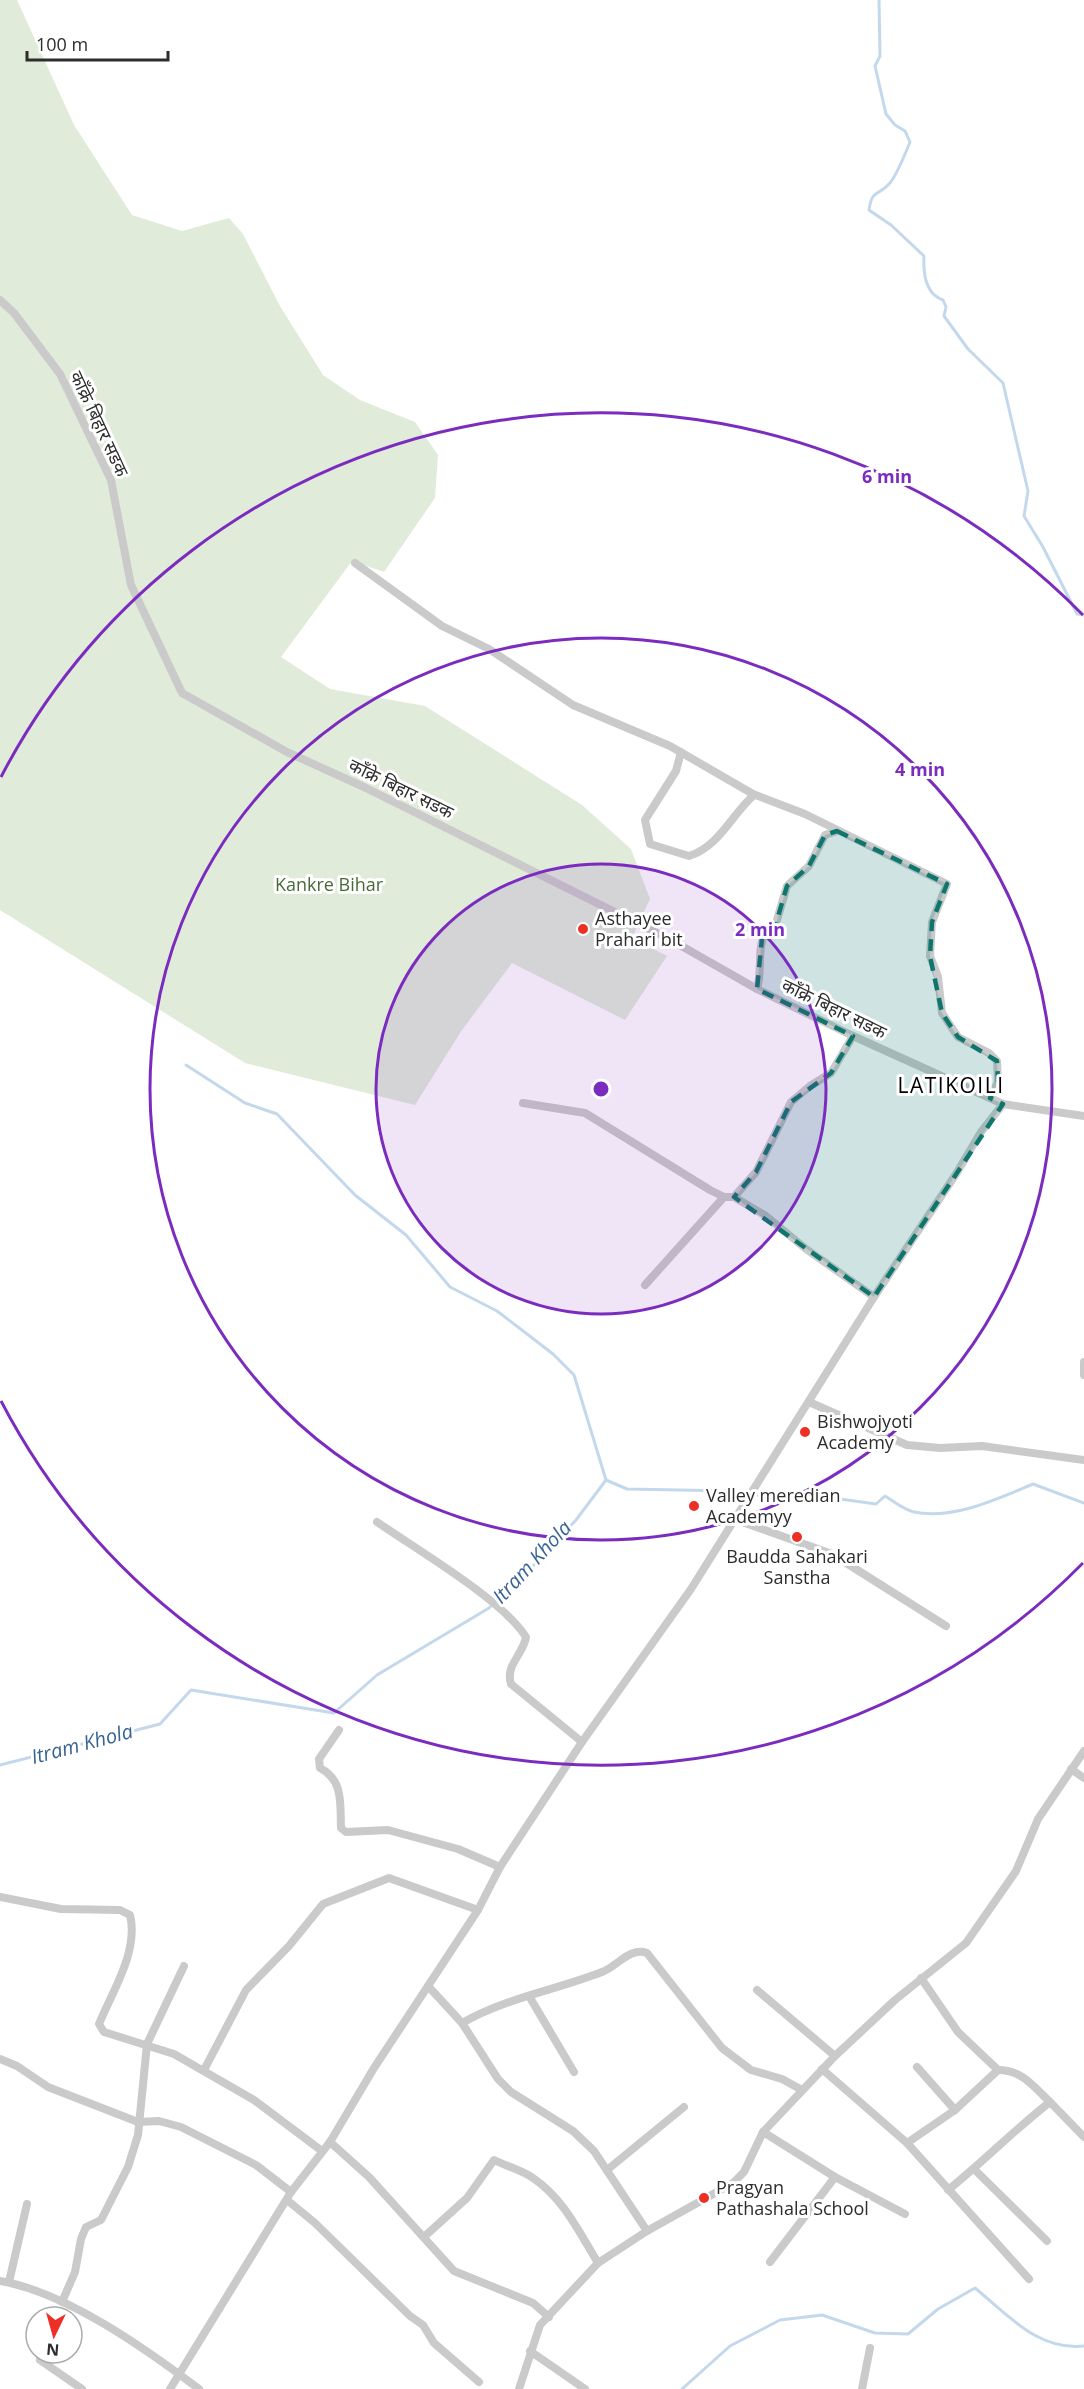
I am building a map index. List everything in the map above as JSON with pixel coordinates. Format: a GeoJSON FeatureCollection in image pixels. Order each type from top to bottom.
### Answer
{"type":"FeatureCollection","features":[{"type":"Feature","properties":{"kind":"street","name":"काँक्रे बिहार सडक"},"geometry":{"type":"LineString","coordinates":[[0,300],[14,313],[60,374],[111,480],[131,585],[182,693],[287,752],[364,787],[661,934],[757,988],[853,1036],[1003,1104],[1084,1116]]}},
{"type":"Feature","properties":{"kind":"street"},"geometry":{"type":"LineString","coordinates":[[355,563],[442,626],[489,648],[573,705],[681,752],[754,795],[805,814],[947,884],[932,922],[930,956],[938,977],[942,1013],[958,1037],[989,1053],[997,1062],[998,1082],[990,1098]]}},
{"type":"Feature","properties":{"kind":"street"},"geometry":{"type":"LineString","coordinates":[[681,752],[676,771],[645,820],[650,844],[689,856],[705,849],[721,834],[738,809],[754,795]]}},
{"type":"Feature","properties":{"kind":"street"},"geometry":{"type":"LineString","coordinates":[[757,988],[762,974],[762,938],[766,931],[774,930],[787,886],[809,866],[825,835],[837,831]]}},
{"type":"Feature","properties":{"kind":"street"},"geometry":{"type":"LineString","coordinates":[[734,1197],[756,1172],[791,1102],[831,1073],[853,1036]]}},
{"type":"Feature","properties":{"kind":"street"},"geometry":{"type":"LineString","coordinates":[[523,1103],[585,1113],[724,1197],[734,1197],[766,1216],[806,1249],[873,1297]]}},
{"type":"Feature","properties":{"kind":"street"},"geometry":{"type":"LineString","coordinates":[[170,2389],[289,2196],[330,2142],[478,1910],[500,1867],[582,1742],[691,1589],[873,1297],[956,1174],[981,1132],[1003,1104]]}},
{"type":"Feature","properties":{"kind":"street"},"geometry":{"type":"LineString","coordinates":[[645,1285],[724,1197]]}},
{"type":"Feature","properties":{"kind":"street"},"geometry":{"type":"LineString","coordinates":[[1084,1362],[1084,1375]]}},
{"type":"Feature","properties":{"kind":"street"},"geometry":{"type":"LineString","coordinates":[[809,1402],[907,1445],[940,1448],[982,1446],[1084,1460]]}},
{"type":"Feature","properties":{"kind":"street"},"geometry":{"type":"LineString","coordinates":[[734,1519],[832,1554],[946,1626]]}},
{"type":"Feature","properties":{"kind":"street"},"geometry":{"type":"LineString","coordinates":[[377,1522],[498,1607],[526,1637],[509,1670],[511,1684],[582,1742]]}},
{"type":"Feature","properties":{"kind":"street"},"geometry":{"type":"LineString","coordinates":[[339,1730],[319,1758],[320,1768],[331,1774],[339,1786],[341,1828],[346,1833],[388,1830],[458,1849],[500,1867]]}},
{"type":"Feature","properties":{"kind":"street"},"geometry":{"type":"LineString","coordinates":[[519,2389],[540,2325],[598,2264],[648,2231],[733,2183],[744,2172],[763,2132],[834,2056],[921,1978],[953,1955],[974,1934],[1016,1871],[1038,1819],[1084,1750]]}},
{"type":"Feature","properties":{"kind":"street"},"geometry":{"type":"LineString","coordinates":[[1071,1769],[1084,1778]]}},
{"type":"Feature","properties":{"kind":"street"},"geometry":{"type":"LineString","coordinates":[[204,2070],[246,1990],[288,1946],[323,1904],[389,1878],[478,1910]]}},
{"type":"Feature","properties":{"kind":"street"},"geometry":{"type":"LineString","coordinates":[[0,1897],[61,1909],[120,1910],[130,1915],[132,1925],[129,1952],[99,2024],[104,2032],[174,2054],[204,2070],[254,2100],[322,2151]]}},
{"type":"Feature","properties":{"kind":"street"},"geometry":{"type":"LineString","coordinates":[[462,2023],[530,1996],[569,1986],[609,1970],[631,1953],[640,1950],[647,1953],[723,2048],[751,2070],[782,2079],[802,2090]]}},
{"type":"Feature","properties":{"kind":"street"},"geometry":{"type":"LineString","coordinates":[[62,2302],[75,2272],[81,2239],[86,2228],[101,2220],[128,2167],[138,2135],[147,2044],[184,1966]]}},
{"type":"Feature","properties":{"kind":"street"},"geometry":{"type":"LineString","coordinates":[[921,1978],[958,2032],[998,2070]]}},
{"type":"Feature","properties":{"kind":"street"},"geometry":{"type":"LineString","coordinates":[[428,1986],[462,2023],[498,2079],[511,2092],[573,2131],[594,2151],[648,2231]]}},
{"type":"Feature","properties":{"kind":"street"},"geometry":{"type":"LineString","coordinates":[[757,1990],[834,2056]]}},
{"type":"Feature","properties":{"kind":"street"},"geometry":{"type":"LineString","coordinates":[[530,1996],[574,2072]]}},
{"type":"Feature","properties":{"kind":"street"},"geometry":{"type":"LineString","coordinates":[[0,2059],[17,2066],[48,2087],[138,2122],[159,2121],[181,2127],[256,2165],[419,2322],[434,2343],[479,2382]]}},
{"type":"Feature","properties":{"kind":"street"},"geometry":{"type":"LineString","coordinates":[[917,2067],[955,2110]]}},
{"type":"Feature","properties":{"kind":"street"},"geometry":{"type":"LineString","coordinates":[[822,2070],[907,2143],[1029,2279]]}},
{"type":"Feature","properties":{"kind":"street"},"geometry":{"type":"LineString","coordinates":[[907,2143],[955,2110],[998,2070],[1012,2070],[1021,2075],[1084,2137]]}},
{"type":"Feature","properties":{"kind":"street"},"geometry":{"type":"LineString","coordinates":[[948,2190],[974,2169],[1012,2132],[1050,2102]]}},
{"type":"Feature","properties":{"kind":"street"},"geometry":{"type":"LineString","coordinates":[[607,2170],[684,2107]]}},
{"type":"Feature","properties":{"kind":"street"},"geometry":{"type":"LineString","coordinates":[[763,2132],[835,2177],[905,2214]]}},
{"type":"Feature","properties":{"kind":"street"},"geometry":{"type":"LineString","coordinates":[[330,2142],[369,2177],[454,2271],[533,2303],[549,2317]]}},
{"type":"Feature","properties":{"kind":"street"},"geometry":{"type":"LineString","coordinates":[[424,2236],[473,2191],[494,2160],[531,2176],[555,2196],[579,2228],[598,2264]]}},
{"type":"Feature","properties":{"kind":"street"},"geometry":{"type":"LineString","coordinates":[[974,2169],[1047,2241]]}},
{"type":"Feature","properties":{"kind":"street"},"geometry":{"type":"LineString","coordinates":[[770,2262],[835,2177]]}},
{"type":"Feature","properties":{"kind":"street"},"geometry":{"type":"LineString","coordinates":[[27,2204],[4,2281],[62,2302],[123,2336],[199,2389]]}},
{"type":"Feature","properties":{"kind":"street"},"geometry":{"type":"LineString","coordinates":[[862,2389],[870,2348]]}},
{"type":"Feature","properties":{"kind":"street"},"geometry":{"type":"LineString","coordinates":[[530,2351],[585,2389]]}},
{"type":"Feature","properties":{"kind":"street"},"geometry":{"type":"LineString","coordinates":[[47,2365],[82,2389]]}},
{"type":"Feature","properties":{"kind":"highlighted area"},"geometry":{"type":"Polygon","coordinates":[[[837,831],[947,884],[932,922],[930,956],[942,1013],[958,1037],[997,1061],[998,1082],[990,1098],[1003,1104],[874,1297],[734,1197],[756,1172],[791,1102],[831,1073],[853,1036],[757,989],[762,938],[774,930],[787,886],[809,866],[825,835],[837,831]]]}},
{"type":"Feature","properties":{"kind":"green space","name":"Kankre Bihar"},"geometry":{"type":"Polygon","coordinates":[[[0,0],[17,0],[74,125],[132,215],[182,231],[229,218],[243,234],[280,306],[323,375],[360,400],[415,422],[438,455],[435,498],[384,572],[352,561],[281,657],[330,689],[425,706],[582,805],[631,849],[650,899],[632,938],[667,956],[625,1020],[512,963],[462,1030],[415,1105],[245,1063],[0,910],[0,0]]]}},
{"type":"Feature","properties":{"kind":"waterway"},"geometry":{"type":"LineString","coordinates":[[879,0],[880,56],[875,66],[886,114],[895,125],[905,131],[910,142],[891,182],[874,196],[869,210],[891,225],[924,256],[926,282],[932,293],[943,300],[946,307],[944,316],[968,349],[1003,383],[1028,491],[1024,516],[1043,547],[1077,614],[1084,615]]}},
{"type":"Feature","properties":{"kind":"waterway"},"geometry":{"type":"LineString","coordinates":[[186,1065],[245,1103],[277,1114],[355,1195],[406,1235],[450,1287],[497,1311],[553,1354],[574,1375],[606,1480]]}},
{"type":"Feature","properties":{"kind":"waterway","name":"Itram Khola"},"geometry":{"type":"LineString","coordinates":[[0,1765],[160,1724],[191,1690],[334,1713],[377,1675],[489,1608],[520,1580],[576,1520],[606,1480],[627,1489],[732,1491],[757,1495],[804,1494],[876,1504],[885,1496],[910,1511],[929,1514],[975,1507],[1033,1484],[1084,1503]]}},
{"type":"Feature","properties":{"kind":"waterway"},"geometry":{"type":"LineString","coordinates":[[682,2389],[730,2346],[780,2320],[822,2315],[875,2333],[908,2334],[938,2309],[975,2288],[1012,2320],[1038,2337],[1067,2346],[1084,2346]]}},
{"type":"Feature","properties":{"kind":"place","name":"Asthayee Prahari bit"},"geometry":{"type":"Point","coordinates":[583,929]}},
{"type":"Feature","properties":{"kind":"place","name":"Bishwojyoti Academy"},"geometry":{"type":"Point","coordinates":[805,1432]}},
{"type":"Feature","properties":{"kind":"place","name":"Valley meredian Academyy"},"geometry":{"type":"Point","coordinates":[694,1506]}},
{"type":"Feature","properties":{"kind":"place","name":"Baudda Sahakari Sanstha"},"geometry":{"type":"Point","coordinates":[797,1537]}},
{"type":"Feature","properties":{"kind":"place","name":"Pragyan Pathashala School"},"geometry":{"type":"Point","coordinates":[704,2198]}},
{"type":"Feature","properties":{"kind":"district","name":"LATIKOILI"},"geometry":{"type":"Point","coordinates":[951,1086]}}]}
